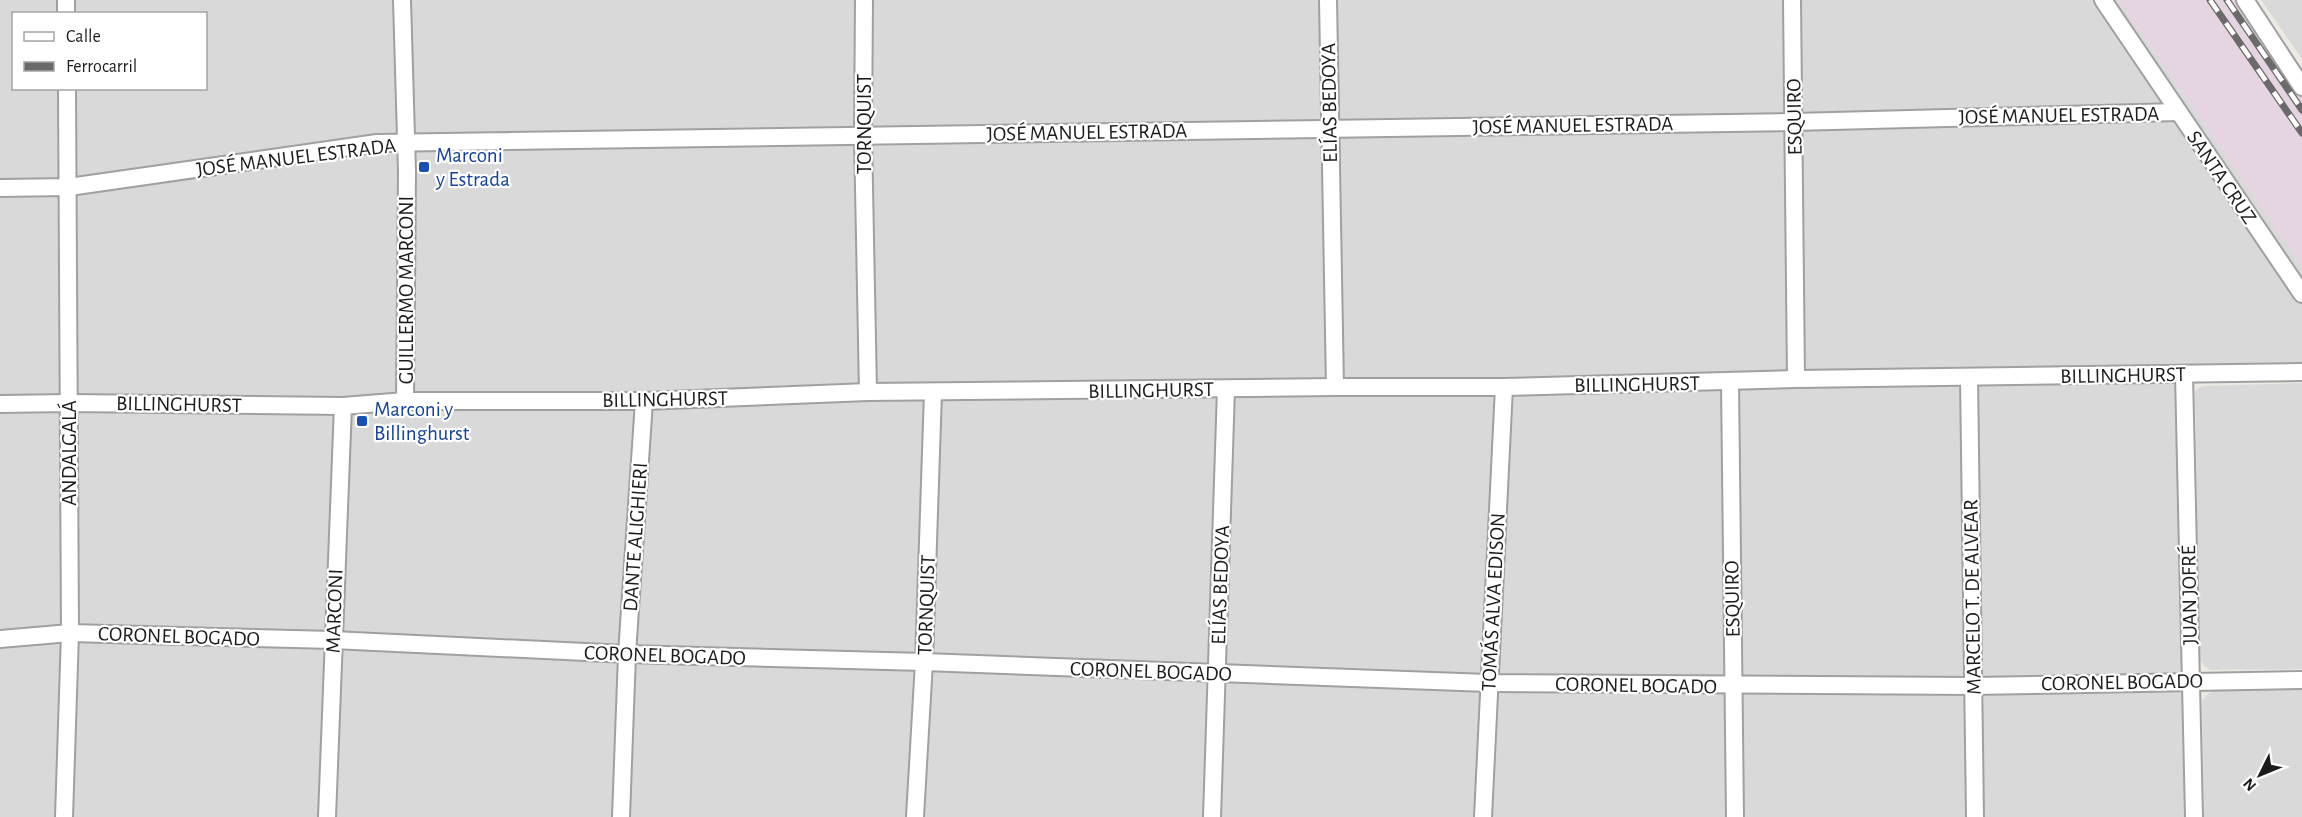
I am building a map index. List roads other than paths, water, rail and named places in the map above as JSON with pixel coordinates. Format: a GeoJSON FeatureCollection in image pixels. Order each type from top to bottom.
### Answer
{"type":"FeatureCollection","features":[{"type":"Feature","properties":{"kind":"street","name":"GUILLERMO MARCONI"},"geometry":{"type":"LineString","coordinates":[[402,0],[406,144],[405,401]]}},
{"type":"Feature","properties":{"kind":"street","name":"TORNQUIST"},"geometry":{"type":"LineString","coordinates":[[864,0],[863,136],[868,392]]}},
{"type":"Feature","properties":{"kind":"street","name":"ELÍAS BEDOYA"},"geometry":{"type":"LineString","coordinates":[[1328,0],[1335,387]]}},
{"type":"Feature","properties":{"kind":"street","name":"ESQUIRO"},"geometry":{"type":"LineString","coordinates":[[1792,0],[1796,379]]}},
{"type":"Feature","properties":{"kind":"street","name":"SANTA CRUZ"},"geometry":{"type":"LineString","coordinates":[[2103,0],[2302,294]]}},
{"type":"Feature","properties":{"kind":"street"},"geometry":{"type":"LineString","coordinates":[[2247,1],[2302,87]]}},
{"type":"Feature","properties":{"kind":"street","name":"ANDALGALÁ"},"geometry":{"type":"LineString","coordinates":[[64,817],[69,633],[68,90]]}},
{"type":"Feature","properties":{"kind":"street","name":"JOSÉ MANUEL ESTRADA"},"geometry":{"type":"LineString","coordinates":[[0,188],[69,187],[377,143],[1794,122],[2178,112]]}},
{"type":"Feature","properties":{"kind":"street","name":"BILLINGHURST"},"geometry":{"type":"LineString","coordinates":[[0,404],[343,406],[405,401],[644,401],[868,392],[1504,387],[1796,379],[2302,372]]}},
{"type":"Feature","properties":{"kind":"street","name":"JUAN JOFRÉ"},"geometry":{"type":"LineString","coordinates":[[2184,374],[2194,817]]}},
{"type":"Feature","properties":{"kind":"street","name":"MARCELO T. DE ALVEAR"},"geometry":{"type":"LineString","coordinates":[[1968,377],[1975,817]]}},
{"type":"Feature","properties":{"kind":"street","name":"ESQUIRO"},"geometry":{"type":"LineString","coordinates":[[1730,382],[1735,817]]}},
{"type":"Feature","properties":{"kind":"street","name":"TOMÁS ALVA EDISON"},"geometry":{"type":"LineString","coordinates":[[1484,817],[1488,683],[1504,387]]}},
{"type":"Feature","properties":{"kind":"street","name":"ELÍAS BEDOYA"},"geometry":{"type":"LineString","coordinates":[[1212,817],[1226,389]]}},
{"type":"Feature","properties":{"kind":"street","name":"TORNQUIST"},"geometry":{"type":"LineString","coordinates":[[915,817],[924,662],[933,392]]}},
{"type":"Feature","properties":{"kind":"street","name":"DANTE ALIGHIERI"},"geometry":{"type":"LineString","coordinates":[[621,817],[627,654],[644,401]]}},
{"type":"Feature","properties":{"kind":"street","name":"MARCONI"},"geometry":{"type":"LineString","coordinates":[[327,817],[343,406]]}},
{"type":"Feature","properties":{"kind":"street","name":"CORONEL BOGADO"},"geometry":{"type":"LineString","coordinates":[[0,639],[69,633],[333,640],[627,654],[924,662],[1488,683],[1973,686],[2302,680]]}},
{"type":"Feature","properties":{"kind":"railway"},"geometry":{"type":"LineString","coordinates":[[2210,0],[2302,133]]}},
{"type":"Feature","properties":{"kind":"railway"},"geometry":{"type":"LineString","coordinates":[[2227,0],[2302,110]]}},
{"type":"Feature","properties":{"kind":"place","name":"Marconi y Estrada"},"geometry":{"type":"Point","coordinates":[424,167]}},
{"type":"Feature","properties":{"kind":"place","name":"Marconi y Billinghurst"},"geometry":{"type":"Point","coordinates":[362,421]}}]}
